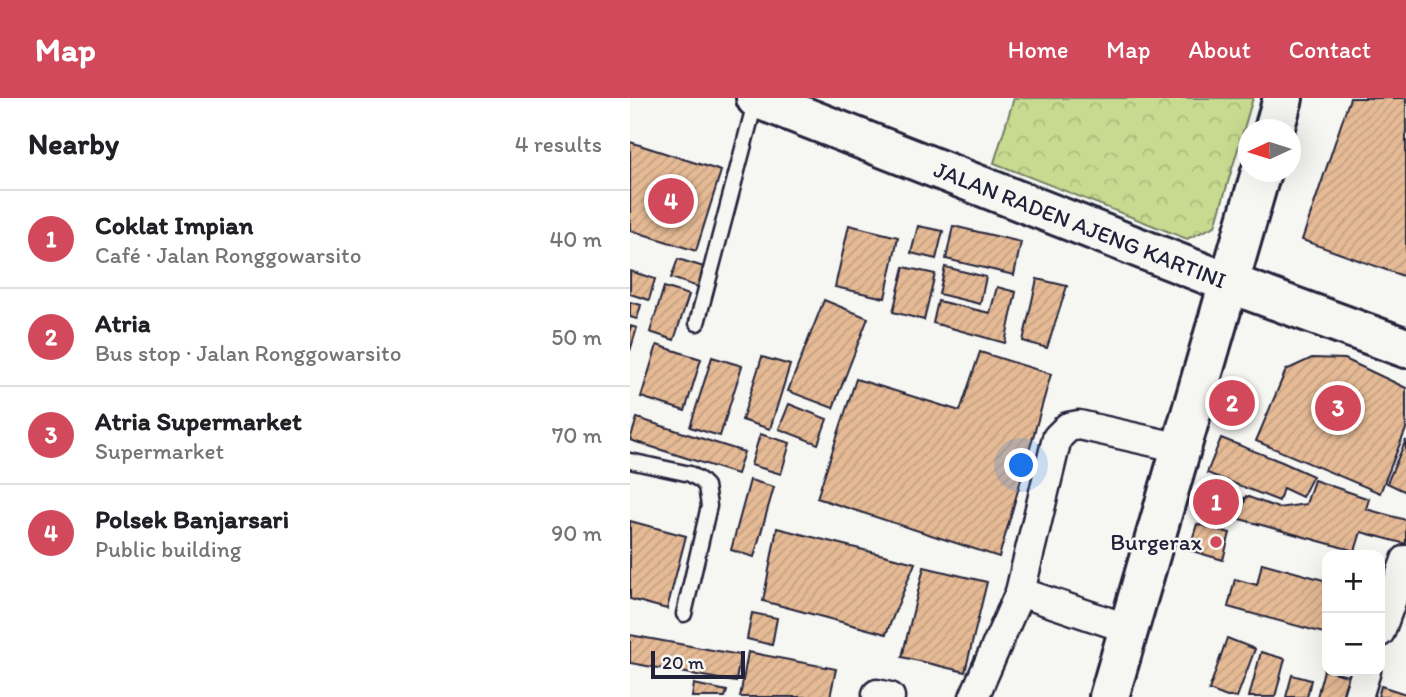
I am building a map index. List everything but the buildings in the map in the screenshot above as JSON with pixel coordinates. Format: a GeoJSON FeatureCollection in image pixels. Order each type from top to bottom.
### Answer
{"type":"FeatureCollection","features":[{"type":"Feature","properties":{"kind":"main road","name":"JALAN RADEN AJENG KARTINI"},"geometry":{"type":"LineString","coordinates":[[756,98],[1228,283],[1406,348]]}},
{"type":"Feature","properties":{"kind":"main road"},"geometry":{"type":"LineString","coordinates":[[1277,119],[1283,98]]}},
{"type":"Feature","properties":{"kind":"main road"},"geometry":{"type":"LineString","coordinates":[[1109,697],[1258,182]]}},
{"type":"Feature","properties":{"kind":"street"},"geometry":{"type":"LineString","coordinates":[[974,697],[1020,592],[1057,438],[1068,427],[1079,425],[1181,447]]}},
{"type":"Feature","properties":{"kind":"street"},"geometry":{"type":"LineString","coordinates":[[1385,618],[1406,559]]}},
{"type":"Feature","properties":{"kind":"street"},"geometry":{"type":"LineString","coordinates":[[1020,592],[1129,628]]}},
{"type":"Feature","properties":{"kind":"street"},"geometry":{"type":"LineString","coordinates":[[1358,697],[1364,676]]}},
{"type":"Feature","properties":{"kind":"lane"},"geometry":{"type":"LineString","coordinates":[[697,323],[756,98]]}},
{"type":"Feature","properties":{"kind":"lane"},"geometry":{"type":"LineString","coordinates":[[630,461],[690,474],[706,485],[709,506],[684,614]]}},
{"type":"Feature","properties":{"kind":"green space"},"geometry":{"type":"Polygon","coordinates":[[[1014,98],[1253,98],[1247,119],[1238,119],[1238,149],[1215,226],[1187,239],[994,163],[1014,98]]]}},
{"type":"Feature","properties":{"kind":"place","name":"Polsek Banjarsari"},"geometry":{"type":"Point","coordinates":[671,201]}},
{"type":"Feature","properties":{"kind":"place","name":"Atria"},"geometry":{"type":"Point","coordinates":[1232,403]}},
{"type":"Feature","properties":{"kind":"place","name":"Atria Supermarket"},"geometry":{"type":"Point","coordinates":[1338,408]}},
{"type":"Feature","properties":{"kind":"place","name":"Coklat Impian"},"geometry":{"type":"Point","coordinates":[1216,502]}},
{"type":"Feature","properties":{"kind":"place","name":"Burgerax"},"geometry":{"type":"Point","coordinates":[1216,542]}}]}
